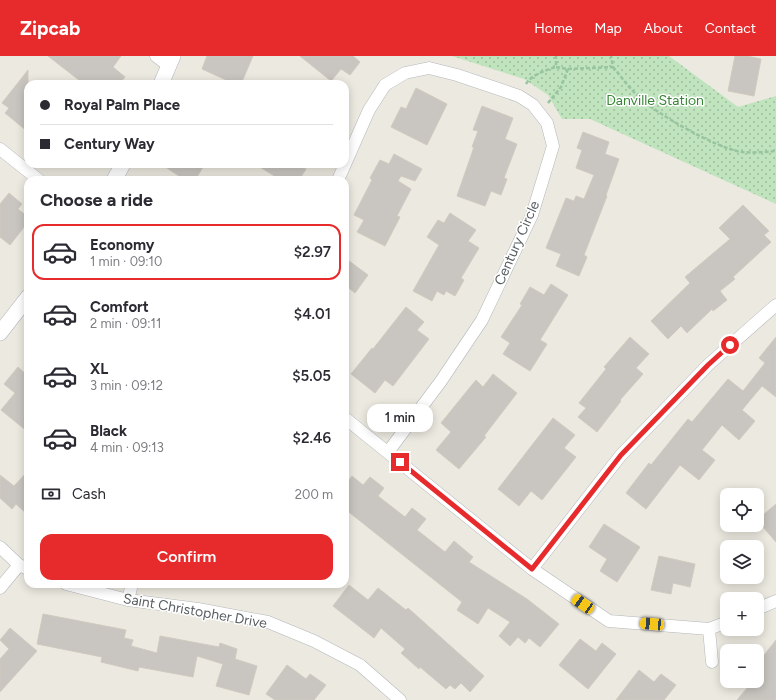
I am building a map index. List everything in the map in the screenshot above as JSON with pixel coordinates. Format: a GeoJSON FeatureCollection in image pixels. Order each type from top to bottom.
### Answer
{"type":"FeatureCollection","features":[{"type":"Feature","properties":{"kind":"street"},"geometry":{"type":"LineString","coordinates":[[156,56],[171,61],[163,80]]}},
{"type":"Feature","properties":{"kind":"street","name":"Century Circle"},"geometry":{"type":"LineString","coordinates":[[349,155],[369,110],[385,85],[405,72],[429,68],[457,75],[519,96],[533,105],[547,123],[553,146],[532,215],[482,320],[441,382],[388,452]]}},
{"type":"Feature","properties":{"kind":"street"},"geometry":{"type":"LineString","coordinates":[[0,149],[34,176]]}},
{"type":"Feature","properties":{"kind":"street"},"geometry":{"type":"LineString","coordinates":[[0,333],[24,302]]}},
{"type":"Feature","properties":{"kind":"street"},"geometry":{"type":"LineString","coordinates":[[532,569],[621,455],[708,365],[776,305]]}},
{"type":"Feature","properties":{"kind":"street"},"geometry":{"type":"LineString","coordinates":[[349,421],[532,569],[609,621],[709,629],[720,625]]}},
{"type":"Feature","properties":{"kind":"street"},"geometry":{"type":"LineString","coordinates":[[0,547],[23,567],[0,588]]}},
{"type":"Feature","properties":{"kind":"street","name":"Saint Christopher Drive"},"geometry":{"type":"LineString","coordinates":[[82,588],[128,600],[198,609],[268,622],[314,641],[360,665],[400,700]]}},
{"type":"Feature","properties":{"kind":"street"},"geometry":{"type":"LineString","coordinates":[[128,600],[131,588]]}},
{"type":"Feature","properties":{"kind":"street"},"geometry":{"type":"LineString","coordinates":[[764,606],[776,601]]}},
{"type":"Feature","properties":{"kind":"street"},"geometry":{"type":"LineString","coordinates":[[709,629],[712,662]]}},
{"type":"Feature","properties":{"kind":"path"},"geometry":{"type":"LineString","coordinates":[[556,56],[556,67]]}},
{"type":"Feature","properties":{"kind":"path"},"geometry":{"type":"LineString","coordinates":[[612,56],[613,67],[637,96],[664,116],[697,134],[741,152],[776,151]]}},
{"type":"Feature","properties":{"kind":"path"},"geometry":{"type":"LineString","coordinates":[[519,96],[528,81],[545,70],[556,67],[568,69],[613,67]]}},
{"type":"Feature","properties":{"kind":"path"},"geometry":{"type":"LineString","coordinates":[[538,111],[549,102],[561,87],[568,69]]}},
{"type":"Feature","properties":{"kind":"green space","name":"Danville Station"},"geometry":{"type":"Polygon","coordinates":[[[452,56],[669,56],[738,107],[776,96],[776,204],[590,119],[562,119],[548,95],[524,79],[452,56]]]}},
{"type":"Feature","properties":{"kind":"building"},"geometry":{"type":"Polygon","coordinates":[[[48,56],[121,56],[113,67],[125,77],[122,80],[79,80],[48,56]]]}},
{"type":"Feature","properties":{"kind":"building"},"geometry":{"type":"Polygon","coordinates":[[[207,56],[253,56],[243,80],[226,80],[202,69],[207,56]]]}},
{"type":"Feature","properties":{"kind":"building"},"geometry":{"type":"Polygon","coordinates":[[[300,56],[353,56],[360,62],[350,75],[341,69],[332,80],[330,80],[300,56]]]}},
{"type":"Feature","properties":{"kind":"building"},"geometry":{"type":"Polygon","coordinates":[[[735,56],[747,56],[761,59],[754,96],[728,91],[735,56]]]}},
{"type":"Feature","properties":{"kind":"building"},"geometry":{"type":"Polygon","coordinates":[[[28,70],[28,80],[24,80],[24,129],[5,113],[9,108],[2,103],[28,70]]]}},
{"type":"Feature","properties":{"kind":"building"},"geometry":{"type":"Polygon","coordinates":[[[416,88],[447,104],[427,145],[391,127],[401,107],[406,109],[416,88]]]}},
{"type":"Feature","properties":{"kind":"building"},"geometry":{"type":"Polygon","coordinates":[[[482,106],[513,118],[505,139],[517,144],[504,178],[507,179],[501,195],[491,191],[485,206],[457,196],[474,147],[472,147],[478,131],[473,130],[482,106]]]}},
{"type":"Feature","properties":{"kind":"building"},"geometry":{"type":"Polygon","coordinates":[[[583,132],[609,142],[605,154],[619,159],[606,195],[607,196],[584,255],[587,257],[579,276],[556,266],[561,254],[546,248],[566,198],[574,201],[576,196],[584,199],[594,175],[576,168],[582,150],[577,148],[583,132]]]}},
{"type":"Feature","properties":{"kind":"building"},"geometry":{"type":"Polygon","coordinates":[[[394,154],[422,169],[415,181],[401,176],[398,181],[411,189],[397,216],[400,217],[385,246],[357,232],[364,220],[354,215],[372,180],[370,178],[380,160],[389,164],[394,154]]]}},
{"type":"Feature","properties":{"kind":"building"},"geometry":{"type":"Polygon","coordinates":[[[167,168],[202,168],[198,176],[179,176],[167,168]]]}},
{"type":"Feature","properties":{"kind":"building"},"geometry":{"type":"Polygon","coordinates":[[[262,168],[306,169],[302,176],[274,176],[262,168]]]}},
{"type":"Feature","properties":{"kind":"building"},"geometry":{"type":"Polygon","coordinates":[[[9,193],[22,204],[18,209],[24,214],[24,227],[10,245],[0,237],[0,204],[9,193]]]}},
{"type":"Feature","properties":{"kind":"building"},"geometry":{"type":"Polygon","coordinates":[[[743,205],[769,231],[764,235],[771,242],[733,277],[735,279],[720,291],[727,300],[713,311],[712,309],[687,333],[681,326],[668,339],[651,321],[690,283],[685,277],[730,239],[719,228],[743,205]]]}},
{"type":"Feature","properties":{"kind":"building"},"geometry":{"type":"Polygon","coordinates":[[[450,213],[476,230],[468,241],[479,248],[461,278],[464,280],[455,296],[446,291],[444,295],[437,291],[432,301],[413,291],[439,245],[427,237],[438,220],[444,223],[450,213]]]}},
{"type":"Feature","properties":{"kind":"building"},"geometry":{"type":"Polygon","coordinates":[[[349,261],[368,275],[355,293],[349,288],[349,261]]]}},
{"type":"Feature","properties":{"kind":"building"},"geometry":{"type":"Polygon","coordinates":[[[551,284],[568,295],[540,340],[547,344],[530,371],[503,354],[510,343],[501,337],[522,305],[520,304],[530,287],[544,295],[551,284]]]}},
{"type":"Feature","properties":{"kind":"building"},"geometry":{"type":"Polygon","coordinates":[[[406,307],[424,322],[417,330],[429,339],[393,386],[385,380],[375,393],[351,374],[406,307]]]}},
{"type":"Feature","properties":{"kind":"building"},"geometry":{"type":"Polygon","coordinates":[[[630,337],[649,354],[636,368],[643,374],[620,400],[621,401],[597,432],[578,417],[586,408],[579,403],[606,369],[604,367],[630,337]]]}},
{"type":"Feature","properties":{"kind":"building"},"geometry":{"type":"Polygon","coordinates":[[[776,337],[776,397],[762,386],[742,410],[755,421],[739,440],[722,425],[702,450],[715,460],[699,480],[680,465],[646,509],[626,493],[649,463],[651,465],[688,419],[692,422],[728,379],[743,391],[765,363],[759,358],[776,337]]]}},
{"type":"Feature","properties":{"kind":"building"},"geometry":{"type":"Polygon","coordinates":[[[18,367],[24,372],[24,429],[1,410],[15,393],[4,384],[18,367]]]}},
{"type":"Feature","properties":{"kind":"building"},"geometry":{"type":"Polygon","coordinates":[[[493,374],[517,393],[484,436],[486,437],[459,469],[436,450],[451,432],[441,423],[476,380],[483,387],[493,374]]]}},
{"type":"Feature","properties":{"kind":"building"},"geometry":{"type":"Polygon","coordinates":[[[553,418],[575,435],[564,448],[576,457],[542,500],[531,491],[519,506],[498,489],[553,418]]]}},
{"type":"Feature","properties":{"kind":"building"},"geometry":{"type":"Polygon","coordinates":[[[0,475],[14,486],[24,475],[24,511],[16,504],[12,509],[0,498],[0,475]]]}},
{"type":"Feature","properties":{"kind":"building"},"geometry":{"type":"Polygon","coordinates":[[[352,476],[363,485],[370,477],[384,488],[378,496],[405,517],[412,508],[426,519],[417,530],[445,552],[454,541],[473,557],[469,562],[527,599],[559,624],[540,647],[529,638],[525,643],[518,637],[510,646],[499,636],[510,622],[488,608],[478,624],[457,610],[462,602],[349,512],[349,480],[352,476]]]}},
{"type":"Feature","properties":{"kind":"building"},"geometry":{"type":"Polygon","coordinates":[[[776,504],[776,542],[764,528],[764,514],[776,504]]]}},
{"type":"Feature","properties":{"kind":"building"},"geometry":{"type":"Polygon","coordinates":[[[604,524],[640,547],[617,582],[600,571],[607,559],[589,547],[604,524]]]}},
{"type":"Feature","properties":{"kind":"building"},"geometry":{"type":"Polygon","coordinates":[[[659,556],[695,564],[690,587],[673,583],[671,594],[651,590],[659,556]]]}},
{"type":"Feature","properties":{"kind":"building"},"geometry":{"type":"Polygon","coordinates":[[[349,585],[368,600],[378,588],[406,610],[408,608],[484,676],[470,692],[461,683],[455,689],[450,685],[446,689],[420,667],[419,669],[401,653],[405,649],[381,628],[374,638],[333,606],[347,588],[349,588],[349,585]]]}},
{"type":"Feature","properties":{"kind":"building"},"geometry":{"type":"Polygon","coordinates":[[[43,614],[126,630],[124,638],[133,640],[131,646],[157,653],[160,636],[219,647],[220,643],[237,649],[235,659],[257,666],[249,695],[216,686],[223,664],[197,656],[193,677],[139,667],[138,671],[101,662],[102,657],[37,644],[43,614]]]}},
{"type":"Feature","properties":{"kind":"building"},"geometry":{"type":"Polygon","coordinates":[[[10,628],[37,651],[0,692],[0,659],[9,649],[0,640],[10,628]]]}},
{"type":"Feature","properties":{"kind":"building"},"geometry":{"type":"Polygon","coordinates":[[[580,639],[596,651],[602,643],[616,654],[588,689],[559,665],[580,639]]]}},
{"type":"Feature","properties":{"kind":"building"},"geometry":{"type":"Polygon","coordinates":[[[776,640],[776,700],[737,700],[747,688],[764,688],[764,655],[776,640]]]}},
{"type":"Feature","properties":{"kind":"building"},"geometry":{"type":"Polygon","coordinates":[[[287,665],[306,679],[310,674],[326,685],[314,700],[275,700],[266,694],[287,665]]]}},
{"type":"Feature","properties":{"kind":"building"},"geometry":{"type":"Polygon","coordinates":[[[639,670],[654,682],[661,674],[676,685],[664,700],[616,700],[639,670]]]}},
{"type":"Feature","properties":{"kind":"route"},"geometry":{"type":"LineString","coordinates":[[400,462],[532,569],[621,455],[708,365],[730,345]]}}]}
